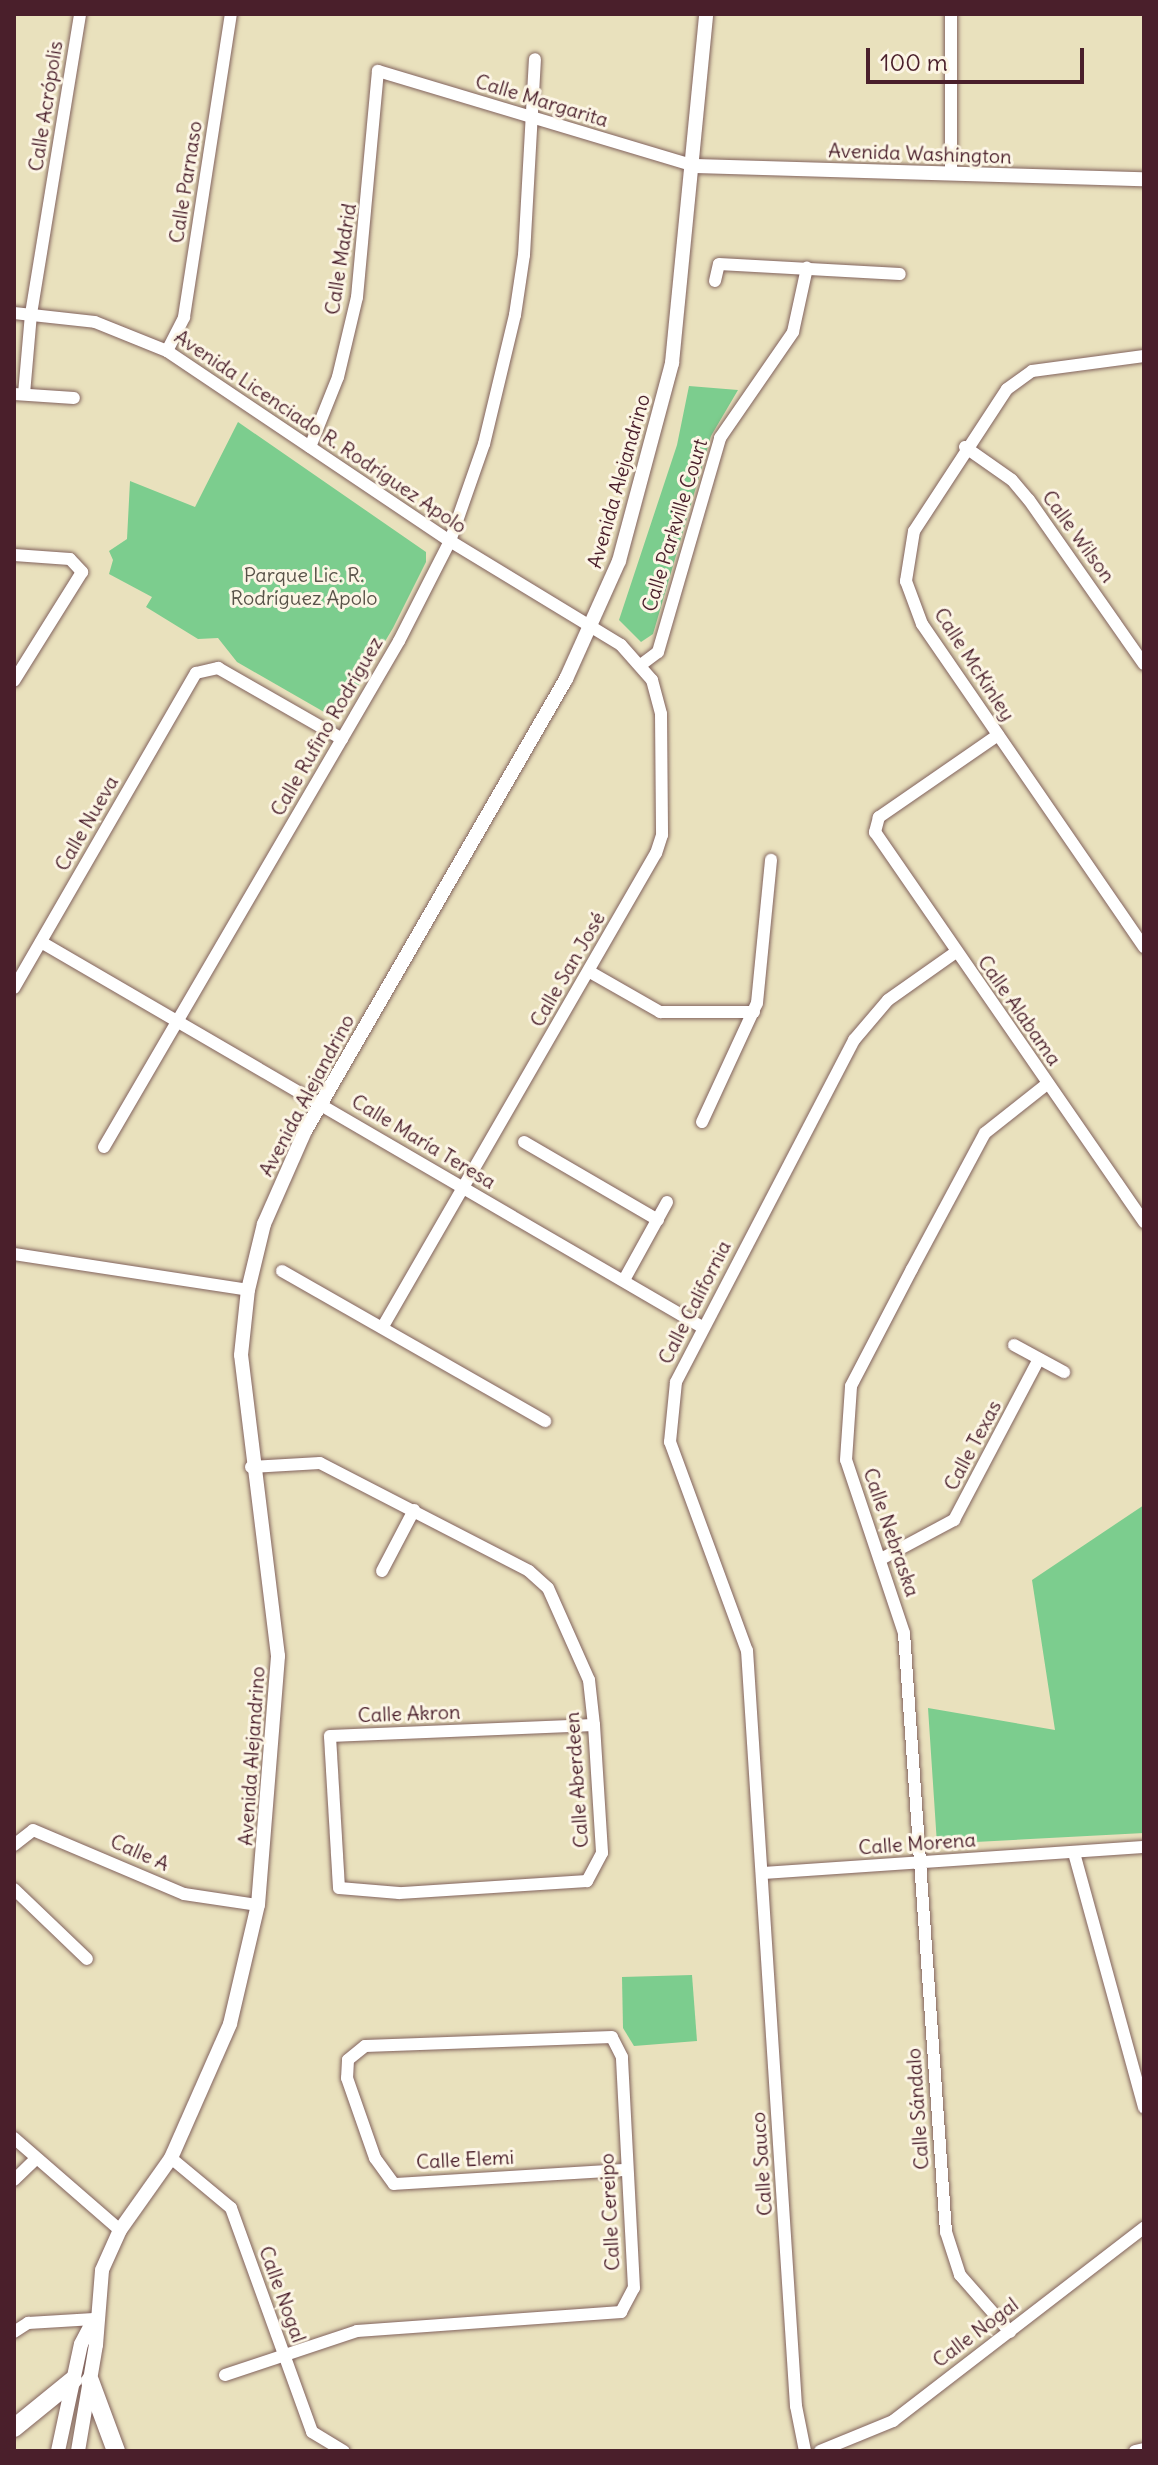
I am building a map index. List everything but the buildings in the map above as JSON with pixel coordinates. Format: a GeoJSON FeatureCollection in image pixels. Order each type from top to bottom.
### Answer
{"type":"FeatureCollection","features":[{"type":"Feature","properties":{"kind":"main road"},"geometry":{"type":"LineString","coordinates":[[14,2428],[81,2380],[116,2451]]}},
{"type":"Feature","properties":{"kind":"street","name":"Calle Acrópolis"},"geometry":{"type":"LineString","coordinates":[[19,394],[80,14]]}},
{"type":"Feature","properties":{"kind":"street","name":"Calle Parnaso"},"geometry":{"type":"LineString","coordinates":[[167,351],[184,317],[231,14]]}},
{"type":"Feature","properties":{"kind":"street","name":"Avenida Alejandrino"},"geometry":{"type":"LineString","coordinates":[[78,2451],[81,2344],[94,2319],[102,2270],[120,2230],[171,2158],[230,2024],[258,1905],[278,1656],[251,1467],[241,1355],[248,1290],[277,1190],[321,1103],[533,739],[591,626],[619,561],[672,363],[694,166],[706,14]]}},
{"type":"Feature","properties":{"kind":"street"},"geometry":{"type":"LineString","coordinates":[[951,14],[951,173]]}},
{"type":"Feature","properties":{"kind":"street","name":"Calle Rufino Rodríguez"},"geometry":{"type":"LineString","coordinates":[[104,1147],[180,1022],[342,739],[450,541],[484,444],[515,315],[524,255],[535,59]]}},
{"type":"Feature","properties":{"kind":"street","name":"Calle Margarita"},"geometry":{"type":"LineString","coordinates":[[378,71],[694,166]]}},
{"type":"Feature","properties":{"kind":"street","name":"Calle Madrid"},"geometry":{"type":"LineString","coordinates":[[310,447],[338,377],[357,297],[378,71]]}},
{"type":"Feature","properties":{"kind":"street","name":"Avenida Washington"},"geometry":{"type":"LineString","coordinates":[[694,166],[1144,179]]}},
{"type":"Feature","properties":{"kind":"street"},"geometry":{"type":"LineString","coordinates":[[715,281],[719,264],[900,274]]}},
{"type":"Feature","properties":{"kind":"street","name":"Calle Parkville Court"},"geometry":{"type":"LineString","coordinates":[[642,664],[658,652],[720,438],[793,332],[807,268]]}},
{"type":"Feature","properties":{"kind":"street","name":"Avenida Licenciado R. Rodríguez Apolo"},"geometry":{"type":"LineString","coordinates":[[14,313],[110,326],[167,351],[450,541],[591,626]]}},
{"type":"Feature","properties":{"kind":"street","name":"Calle McKinley"},"geometry":{"type":"LineString","coordinates":[[1144,356],[1032,371],[994,403],[914,531],[906,581],[922,624],[1144,947]]}},
{"type":"Feature","properties":{"kind":"street"},"geometry":{"type":"LineString","coordinates":[[19,394],[74,398]]}},
{"type":"Feature","properties":{"kind":"street","name":"Calle Wilson"},"geometry":{"type":"LineString","coordinates":[[965,447],[1012,480],[1029,500],[1144,664]]}},
{"type":"Feature","properties":{"kind":"street"},"geometry":{"type":"LineString","coordinates":[[14,555],[62,558],[75,562],[82,572],[14,681]]}},
{"type":"Feature","properties":{"kind":"street"},"geometry":{"type":"LineString","coordinates":[[591,626],[642,664]]}},
{"type":"Feature","properties":{"kind":"street","name":"Calle San José"},"geometry":{"type":"LineString","coordinates":[[382,1328],[590,972],[662,835],[661,714],[642,664]]}},
{"type":"Feature","properties":{"kind":"street","name":"Calle Nueva"},"geometry":{"type":"LineString","coordinates":[[14,988],[192,678],[202,669],[218,668],[342,739]]}},
{"type":"Feature","properties":{"kind":"street","name":"Calle Alabama"},"geometry":{"type":"LineString","coordinates":[[998,735],[879,817],[878,840],[1144,1222]]}},
{"type":"Feature","properties":{"kind":"street"},"geometry":{"type":"LineString","coordinates":[[702,1122],[754,1012],[771,860]]}},
{"type":"Feature","properties":{"kind":"street","name":"Calle María Teresa"},"geometry":{"type":"LineString","coordinates":[[41,942],[702,1327]]}},
{"type":"Feature","properties":{"kind":"street","name":"Calle California"},"geometry":{"type":"LineString","coordinates":[[762,1873],[747,1651],[670,1442],[676,1382],[854,1040],[888,1000],[956,952]]}},
{"type":"Feature","properties":{"kind":"street"},"geometry":{"type":"LineString","coordinates":[[590,972],[660,1012],[754,1012]]}},
{"type":"Feature","properties":{"kind":"street","name":"Calle Nebraska"},"geometry":{"type":"LineString","coordinates":[[920,1862],[904,1633],[883,1558],[846,1460],[851,1386],[985,1133],[1047,1084]]}},
{"type":"Feature","properties":{"kind":"street"},"geometry":{"type":"LineString","coordinates":[[524,1142],[658,1220]]}},
{"type":"Feature","properties":{"kind":"street"},"geometry":{"type":"LineString","coordinates":[[624,1280],[667,1202]]}},
{"type":"Feature","properties":{"kind":"street"},"geometry":{"type":"LineString","coordinates":[[14,1254],[248,1290]]}},
{"type":"Feature","properties":{"kind":"street"},"geometry":{"type":"LineString","coordinates":[[282,1271],[545,1421]]}},
{"type":"Feature","properties":{"kind":"street"},"geometry":{"type":"LineString","coordinates":[[1014,1345],[1064,1372]]}},
{"type":"Feature","properties":{"kind":"street","name":"Calle Texas"},"geometry":{"type":"LineString","coordinates":[[883,1558],[954,1520],[1039,1359]]}},
{"type":"Feature","properties":{"kind":"street","name":"Calle Aberdeen"},"geometry":{"type":"LineString","coordinates":[[251,1467],[320,1463],[529,1571],[548,1588],[589,1680],[602,1853],[587,1881],[399,1893],[339,1888]]}},
{"type":"Feature","properties":{"kind":"street"},"geometry":{"type":"LineString","coordinates":[[382,1571],[414,1510]]}},
{"type":"Feature","properties":{"kind":"street","name":"Calle Akron"},"geometry":{"type":"LineString","coordinates":[[339,1888],[330,1736],[594,1725]]}},
{"type":"Feature","properties":{"kind":"street","name":"Calle A"},"geometry":{"type":"LineString","coordinates":[[14,1845],[33,1830],[184,1894],[258,1905]]}},
{"type":"Feature","properties":{"kind":"street","name":"Calle Morena"},"geometry":{"type":"LineString","coordinates":[[762,1873],[1144,1847]]}},
{"type":"Feature","properties":{"kind":"street"},"geometry":{"type":"LineString","coordinates":[[1074,1853],[1144,2108]]}},
{"type":"Feature","properties":{"kind":"street","name":"Calle Sándalo"},"geometry":{"type":"LineString","coordinates":[[920,1862],[946,2232],[960,2275],[1010,2332]]}},
{"type":"Feature","properties":{"kind":"street","name":"Calle Sauco"},"geometry":{"type":"LineString","coordinates":[[762,1873],[796,2406],[805,2451]]}},
{"type":"Feature","properties":{"kind":"street"},"geometry":{"type":"LineString","coordinates":[[14,1889],[87,1959]]}},
{"type":"Feature","properties":{"kind":"street","name":"Calle Cereipo"},"geometry":{"type":"LineString","coordinates":[[283,2353],[357,2331],[621,2312],[634,2288],[622,2057],[612,2037],[365,2046],[348,2060]]}},
{"type":"Feature","properties":{"kind":"street","name":"Calle Elemi"},"geometry":{"type":"LineString","coordinates":[[348,2060],[347,2078],[375,2158],[394,2184],[626,2170]]}},
{"type":"Feature","properties":{"kind":"street"},"geometry":{"type":"LineString","coordinates":[[14,2138],[120,2230]]}},
{"type":"Feature","properties":{"kind":"street","name":"Calle Nogal"},"geometry":{"type":"LineString","coordinates":[[171,2158],[231,2208],[312,2432],[344,2451]]}},
{"type":"Feature","properties":{"kind":"street"},"geometry":{"type":"LineString","coordinates":[[14,2180],[36,2159]]}},
{"type":"Feature","properties":{"kind":"street","name":"Calle Nogal"},"geometry":{"type":"LineString","coordinates":[[820,2451],[893,2421],[1144,2228]]}},
{"type":"Feature","properties":{"kind":"street"},"geometry":{"type":"LineString","coordinates":[[14,2332],[28,2323],[94,2319]]}},
{"type":"Feature","properties":{"kind":"street"},"geometry":{"type":"LineString","coordinates":[[225,2375],[283,2353]]}},
{"type":"Feature","properties":{"kind":"street","name":"Avenida Alejandrino"},"geometry":{"type":"LineString","coordinates":[[58,2451],[81,2380]]}},
{"type":"Feature","properties":{"kind":"street"},"geometry":{"type":"LineString","coordinates":[[1135,2451],[1144,2449]]}},
{"type":"Feature","properties":{"kind":"green space"},"geometry":{"type":"Polygon","coordinates":[[[689,386],[738,390],[711,436],[653,634],[641,642],[619,620],[677,445],[689,386]]]}},
{"type":"Feature","properties":{"kind":"green space","name":"Parque Lic. R. Rodríguez Apolo"},"geometry":{"type":"Polygon","coordinates":[[[238,422],[426,552],[426,562],[393,628],[338,720],[237,662],[218,638],[198,639],[146,607],[152,597],[109,574],[113,560],[109,551],[127,539],[130,481],[195,507],[238,422]]]}},
{"type":"Feature","properties":{"kind":"green space"},"geometry":{"type":"Polygon","coordinates":[[[1144,1505],[1144,1833],[937,1844],[928,1708],[1055,1730],[1032,1580],[1144,1505]]]}},
{"type":"Feature","properties":{"kind":"green space"},"geometry":{"type":"Polygon","coordinates":[[[692,1975],[697,2041],[634,2046],[623,2028],[622,1977],[692,1975]]]}}]}
